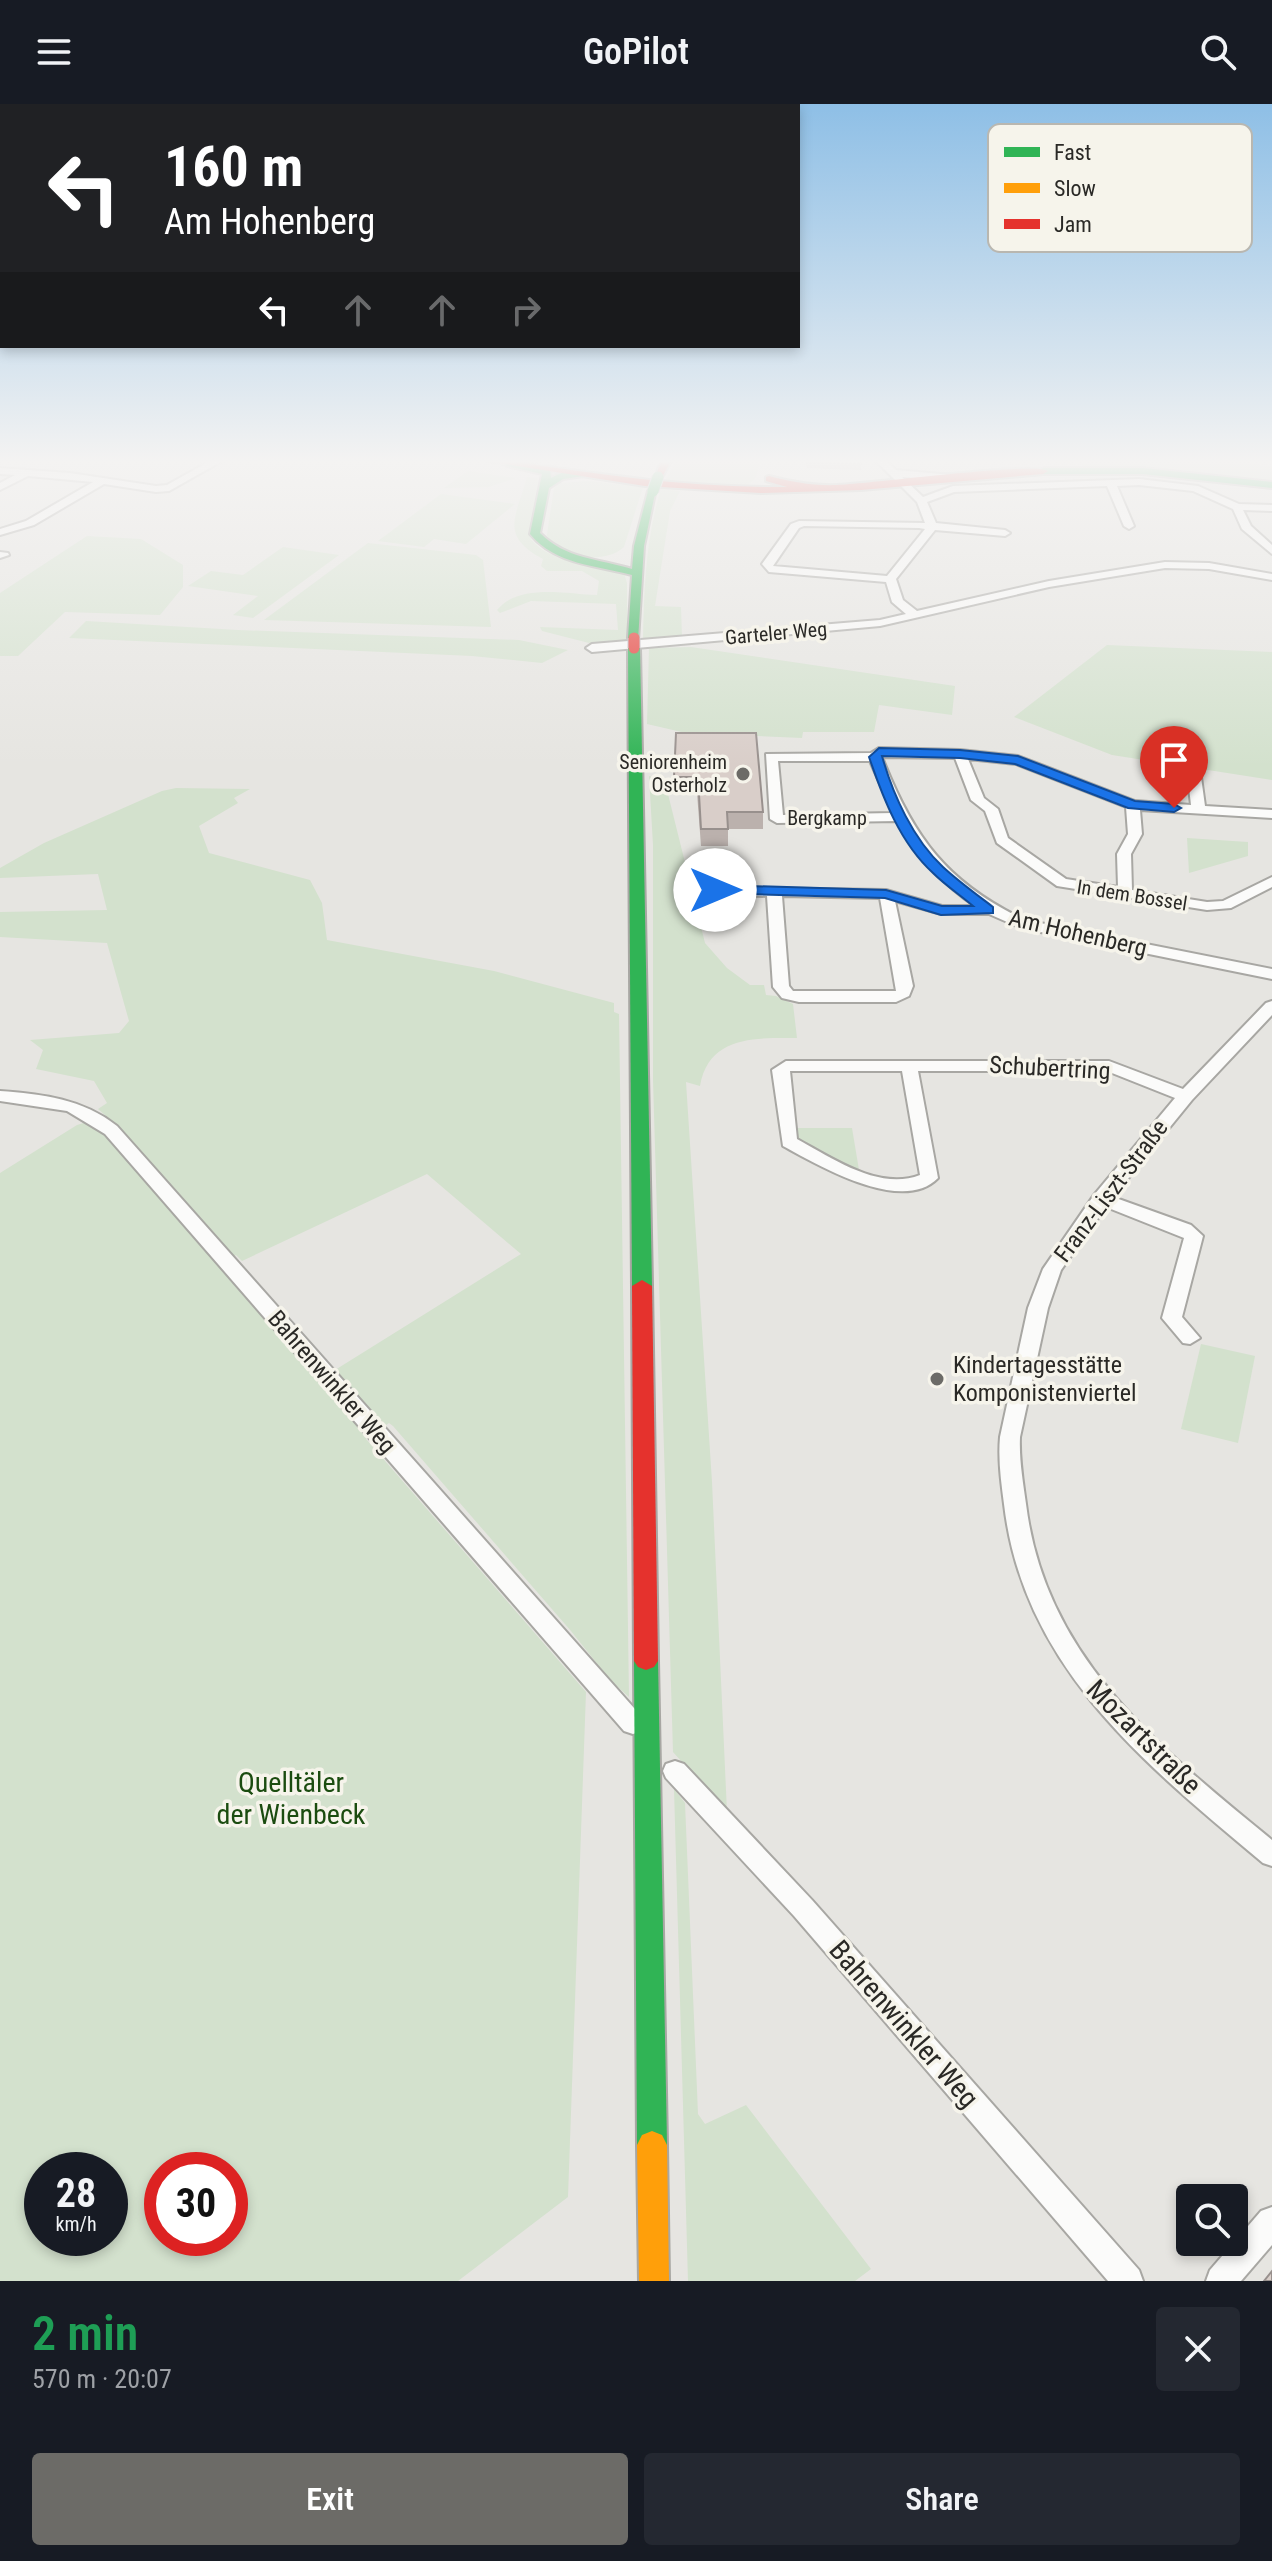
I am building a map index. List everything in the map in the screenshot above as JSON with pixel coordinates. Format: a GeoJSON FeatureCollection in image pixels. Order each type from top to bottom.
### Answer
{"type":"FeatureCollection","features":[{"type":"Feature","properties":{"kind":"main road"},"geometry":{"type":"LineString","coordinates":[[596,563],[635,573]]}},
{"type":"Feature","properties":{"kind":"main road"},"geometry":{"type":"LineString","coordinates":[[636,563],[634,643],[654,2281]]}},
{"type":"Feature","properties":{"kind":"street"},"geometry":{"type":"LineString","coordinates":[[768,563],[769,569],[890,579]]}},
{"type":"Feature","properties":{"kind":"street"},"geometry":{"type":"LineString","coordinates":[[890,579],[903,563]]}},
{"type":"Feature","properties":{"kind":"street","name":"Garteler Weg"},"geometry":{"type":"LineString","coordinates":[[1242,570],[1267,563]]}},
{"type":"Feature","properties":{"kind":"street","name":"Garteler Weg"},"geometry":{"type":"LineString","coordinates":[[592,648],[869,624],[1049,584],[1159,565],[1195,565],[1272,577]]}},
{"type":"Feature","properties":{"kind":"street"},"geometry":{"type":"LineString","coordinates":[[890,579],[898,602],[916,616]]}},
{"type":"Feature","properties":{"kind":"street"},"geometry":{"type":"LineString","coordinates":[[877,754],[960,754],[1018,760],[1133,805],[1272,814]]}},
{"type":"Feature","properties":{"kind":"street","name":"Am Hohenberg"},"geometry":{"type":"LineString","coordinates":[[877,754],[899,817],[936,869],[988,910],[1021,924],[1272,974]]}},
{"type":"Feature","properties":{"kind":"street","name":"Bergkamp"},"geometry":{"type":"LineString","coordinates":[[877,754],[771,757],[777,819],[899,817]]}},
{"type":"Feature","properties":{"kind":"street","name":"In dem Bossel"},"geometry":{"type":"LineString","coordinates":[[960,754],[978,800],[991,809],[1002,840],[1062,883],[1207,906],[1226,905],[1272,881]]}},
{"type":"Feature","properties":{"kind":"street"},"geometry":{"type":"LineString","coordinates":[[1188,773],[1194,777],[1199,810]]}},
{"type":"Feature","properties":{"kind":"street"},"geometry":{"type":"LineString","coordinates":[[1125,894],[1124,854],[1135,834],[1133,805]]}},
{"type":"Feature","properties":{"kind":"street"},"geometry":{"type":"LineString","coordinates":[[691,890],[886,894],[941,910],[988,910]]}},
{"type":"Feature","properties":{"kind":"street"},"geometry":{"type":"LineString","coordinates":[[774,893],[781,987],[788,995],[799,997],[896,997],[903,993],[905,986],[886,894]]}},
{"type":"Feature","properties":{"kind":"street","name":"Franz-Liszt-Straße"},"geometry":{"type":"LineString","coordinates":[[1016,1412],[1038,1308],[1052,1269],[1100,1199],[1186,1096],[1272,1006]]}},
{"type":"Feature","properties":{"kind":"street","name":"Schubertring"},"geometry":{"type":"LineString","coordinates":[[909,1065],[929,1178],[915,1186],[895,1187],[847,1171],[789,1142],[780,1070],[786,1066],[909,1065],[1109,1066],[1186,1096]]}},
{"type":"Feature","properties":{"kind":"street","name":"Bahrenwinkler Weg"},"geometry":{"type":"LineString","coordinates":[[0,1096],[58,1103],[85,1111],[111,1130],[633,1724]]}},
{"type":"Feature","properties":{"kind":"street"},"geometry":{"type":"LineString","coordinates":[[1100,1199],[1184,1229],[1194,1236],[1172,1318],[1190,1338]]}},
{"type":"Feature","properties":{"kind":"street","name":"Mozartstraße"},"geometry":{"type":"LineString","coordinates":[[1016,1412],[1009,1455],[1016,1506],[1027,1568],[1051,1627],[1091,1689],[1133,1735],[1272,1855]]}},
{"type":"Feature","properties":{"kind":"street","name":"Bahrenwinkler Weg"},"geometry":{"type":"LineString","coordinates":[[675,1771],[803,1908],[1128,2281]]}},
{"type":"Feature","properties":{"kind":"street"},"geometry":{"type":"LineString","coordinates":[[1221,2281],[1272,2222]]}},
{"type":"Feature","properties":{"kind":"green space"},"geometry":{"type":"Polygon","coordinates":[[[46,563],[183,565],[183,587],[160,615],[65,612],[18,656],[0,656],[0,593],[46,563]]]}},
{"type":"Feature","properties":{"kind":"green space"},"geometry":{"type":"Polygon","coordinates":[[[261,563],[329,563],[253,618],[233,615],[258,596],[188,586],[211,571],[243,575],[261,563]]]}},
{"type":"Feature","properties":{"kind":"green space"},"geometry":{"type":"Polygon","coordinates":[[[342,563],[483,563],[491,627],[264,620],[342,563]]]}},
{"type":"Feature","properties":{"kind":"green space"},"geometry":{"type":"Polygon","coordinates":[[[542,563],[577,563],[624,573],[627,583],[627,641],[589,643],[542,631],[540,627],[618,630],[616,604],[531,601],[500,613],[497,610],[506,602],[530,593],[597,595],[599,581],[582,571],[547,571],[541,566],[542,563]]]}},
{"type":"Feature","properties":{"kind":"green space"},"geometry":{"type":"Polygon","coordinates":[[[647,563],[662,563],[655,606],[681,607],[682,637],[643,639],[647,563]]]}},
{"type":"Feature","properties":{"kind":"green space"},"geometry":{"type":"Polygon","coordinates":[[[86,621],[519,640],[568,650],[542,663],[472,656],[69,638],[86,621]]]}},
{"type":"Feature","properties":{"kind":"green space"},"geometry":{"type":"Polygon","coordinates":[[[1107,645],[1272,652],[1272,780],[1112,755],[1014,717],[1107,645]]]}},
{"type":"Feature","properties":{"kind":"green space"},"geometry":{"type":"Polygon","coordinates":[[[691,647],[955,686],[952,715],[879,705],[874,732],[803,732],[802,738],[686,733],[647,724],[649,648],[691,647]]]}},
{"type":"Feature","properties":{"kind":"green space"},"geometry":{"type":"Polygon","coordinates":[[[649,776],[665,782],[705,943],[727,968],[750,985],[764,985],[766,995],[793,1004],[797,1038],[766,1038],[736,1043],[713,1057],[700,1086],[686,1082],[712,1482],[727,1812],[673,1752],[653,1080],[653,845],[649,776]]]}},
{"type":"Feature","properties":{"kind":"green space","name":"Quelltäler der Wienbeck"},"geometry":{"type":"Polygon","coordinates":[[[176,788],[250,789],[234,798],[238,803],[199,826],[209,853],[310,880],[322,903],[327,940],[494,971],[614,1003],[614,1012],[619,1014],[629,1697],[610,1680],[393,1426],[389,1423],[366,1439],[586,1692],[568,2197],[458,2281],[0,2281],[0,1173],[77,1125],[106,1116],[98,1109],[107,1103],[94,1081],[36,1069],[43,1050],[30,1040],[119,1033],[129,1021],[107,943],[0,937],[0,912],[107,910],[98,874],[0,878],[0,868],[44,843],[162,791],[176,788]],[[427,1174],[242,1261],[236,1255],[219,1265],[319,1380],[521,1254],[427,1174]]]}},
{"type":"Feature","properties":{"kind":"green space"},"geometry":{"type":"Polygon","coordinates":[[[1187,838],[1248,842],[1248,856],[1189,873],[1187,838]]]}},
{"type":"Feature","properties":{"kind":"green space"},"geometry":{"type":"Polygon","coordinates":[[[795,1128],[852,1128],[859,1170],[796,1140],[795,1128]]]}},
{"type":"Feature","properties":{"kind":"green space"},"geometry":{"type":"Polygon","coordinates":[[[1201,1344],[1255,1356],[1238,1443],[1181,1429],[1201,1344]]]}},
{"type":"Feature","properties":{"kind":"green space"},"geometry":{"type":"Polygon","coordinates":[[[674,1789],[685,1803],[698,2114],[705,2124],[746,2105],[871,2269],[855,2281],[688,2281],[674,1789]]]}},
{"type":"Feature","properties":{"kind":"building"},"geometry":{"type":"Polygon","coordinates":[[[676,733],[756,733],[763,812],[727,812],[728,829],[701,829],[698,777],[674,777],[676,733]]]}},
{"type":"Feature","properties":{"kind":"traffic: fast"},"geometry":{"type":"LineString","coordinates":[[589,563],[635,573]]}},
{"type":"Feature","properties":{"kind":"traffic: fast"},"geometry":{"type":"LineString","coordinates":[[634,638],[638,563]]}},
{"type":"Feature","properties":{"kind":"traffic: fast"},"geometry":{"type":"LineString","coordinates":[[634,648],[642,1286]]}},
{"type":"Feature","properties":{"kind":"traffic: fast"},"geometry":{"type":"LineString","coordinates":[[646,1661],[652,2145]]}},
{"type":"Feature","properties":{"kind":"traffic: slow"},"geometry":{"type":"LineString","coordinates":[[652,2145],[654,2281]]}},
{"type":"Feature","properties":{"kind":"traffic: jam"},"geometry":{"type":"LineString","coordinates":[[634,638],[634,648]]}},
{"type":"Feature","properties":{"kind":"traffic: jam"},"geometry":{"type":"LineString","coordinates":[[642,1286],[646,1661]]}},
{"type":"Feature","properties":{"kind":"place","name":"Seniorenheim Osterholz"},"geometry":{"type":"Point","coordinates":[743,774]}},
{"type":"Feature","properties":{"kind":"place","name":"Kindertagesstätte Komponistenviertel"},"geometry":{"type":"Point","coordinates":[937,1379]}},
{"type":"Feature","properties":{"kind":"route"},"geometry":{"type":"LineString","coordinates":[[715,890],[886,894],[941,910],[988,910],[936,869],[907,830],[892,802],[875,757],[879,752],[960,754],[1018,760],[1079,787],[1133,805],[1174,808]]}}]}
